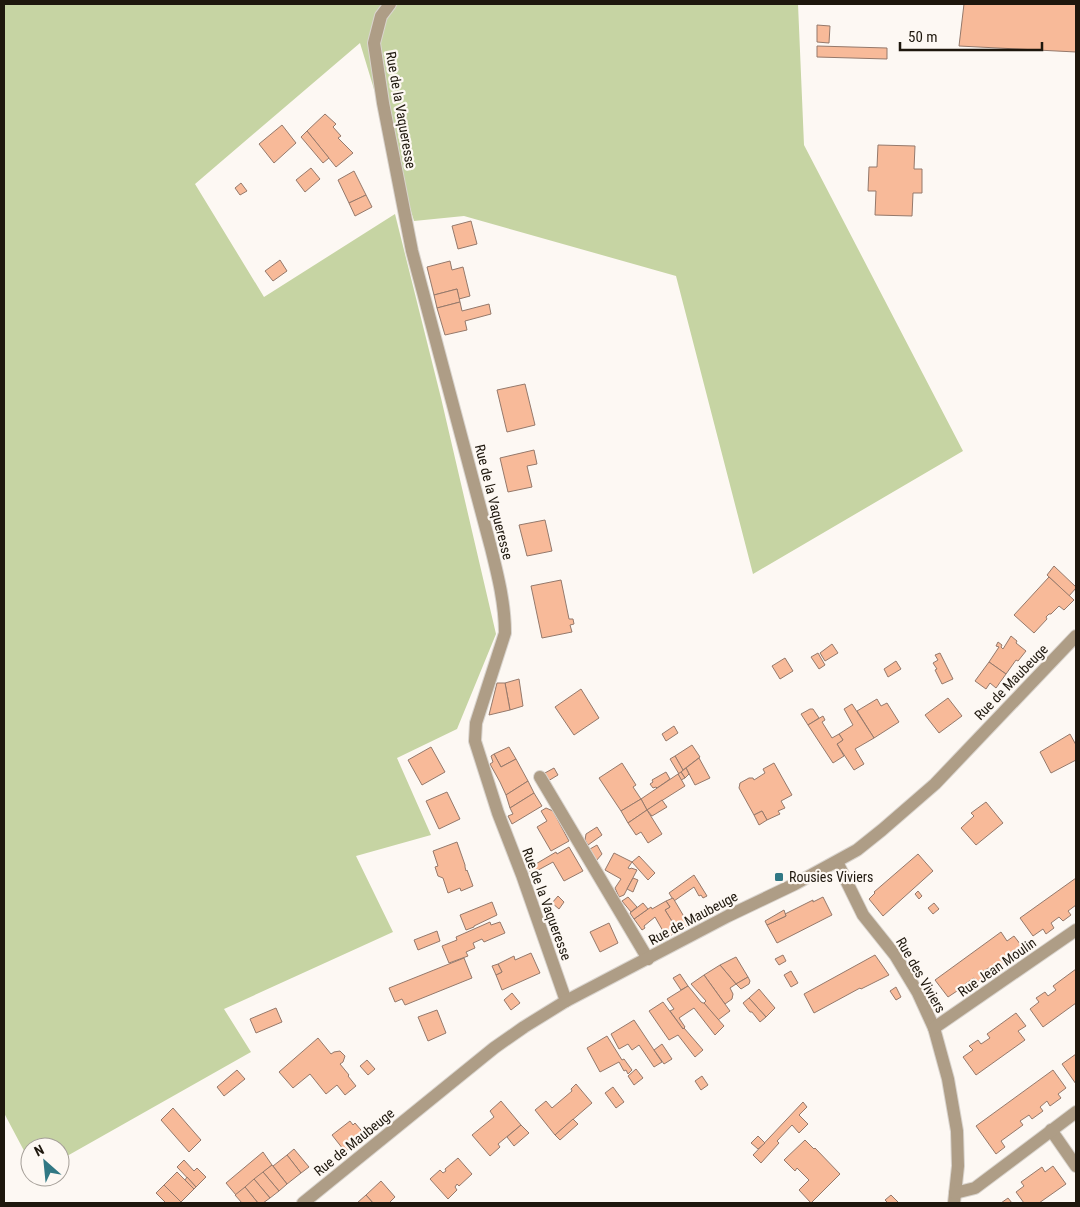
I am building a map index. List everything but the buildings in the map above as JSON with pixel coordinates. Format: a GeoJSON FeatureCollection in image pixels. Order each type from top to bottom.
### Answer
{"type":"FeatureCollection","features":[{"type":"Feature","properties":{"kind":"street","name":"Rue de la Vaqueresse"},"geometry":{"type":"LineString","coordinates":[[390,4],[381,16],[374,44],[387,122],[412,251],[491,548],[500,585],[505,618],[505,633],[476,723],[475,741],[498,813],[566,1002]]}},
{"type":"Feature","properties":{"kind":"street","name":"Rue de Maubeuge"},"geometry":{"type":"LineString","coordinates":[[303,1203],[494,1048],[524,1027],[566,1002],[728,916],[796,884],[857,850],[935,784],[1076,636]]}},
{"type":"Feature","properties":{"kind":"street"},"geometry":{"type":"LineString","coordinates":[[540,777],[648,959]]}},
{"type":"Feature","properties":{"kind":"street","name":"Rue des Viviers"},"geometry":{"type":"LineString","coordinates":[[837,862],[863,915],[894,955],[918,994],[934,1028],[948,1079],[957,1131],[958,1166],[955,1198]]}},
{"type":"Feature","properties":{"kind":"street","name":"Rue Jean Moulin"},"geometry":{"type":"LineString","coordinates":[[934,1028],[1076,930]]}},
{"type":"Feature","properties":{"kind":"street"},"geometry":{"type":"LineString","coordinates":[[955,1198],[975,1188],[1076,1112]]}},
{"type":"Feature","properties":{"kind":"street"},"geometry":{"type":"LineString","coordinates":[[1051,1130],[1076,1166]]}},
{"type":"Feature","properties":{"kind":"green space"},"geometry":{"type":"Polygon","coordinates":[[[4,4],[798,4],[804,145],[963,451],[753,574],[676,276],[464,216],[414,221],[360,43],[195,184],[264,297],[395,214],[441,398],[496,634],[457,729],[397,758],[431,835],[356,856],[393,932],[224,1009],[251,1052],[70,1154],[70,1137],[20,1137],[20,1143],[4,1113],[4,4]]]}},
{"type":"Feature","properties":{"kind":"place","name":"Rousies Viviers"},"geometry":{"type":"Point","coordinates":[779,877]}}]}
